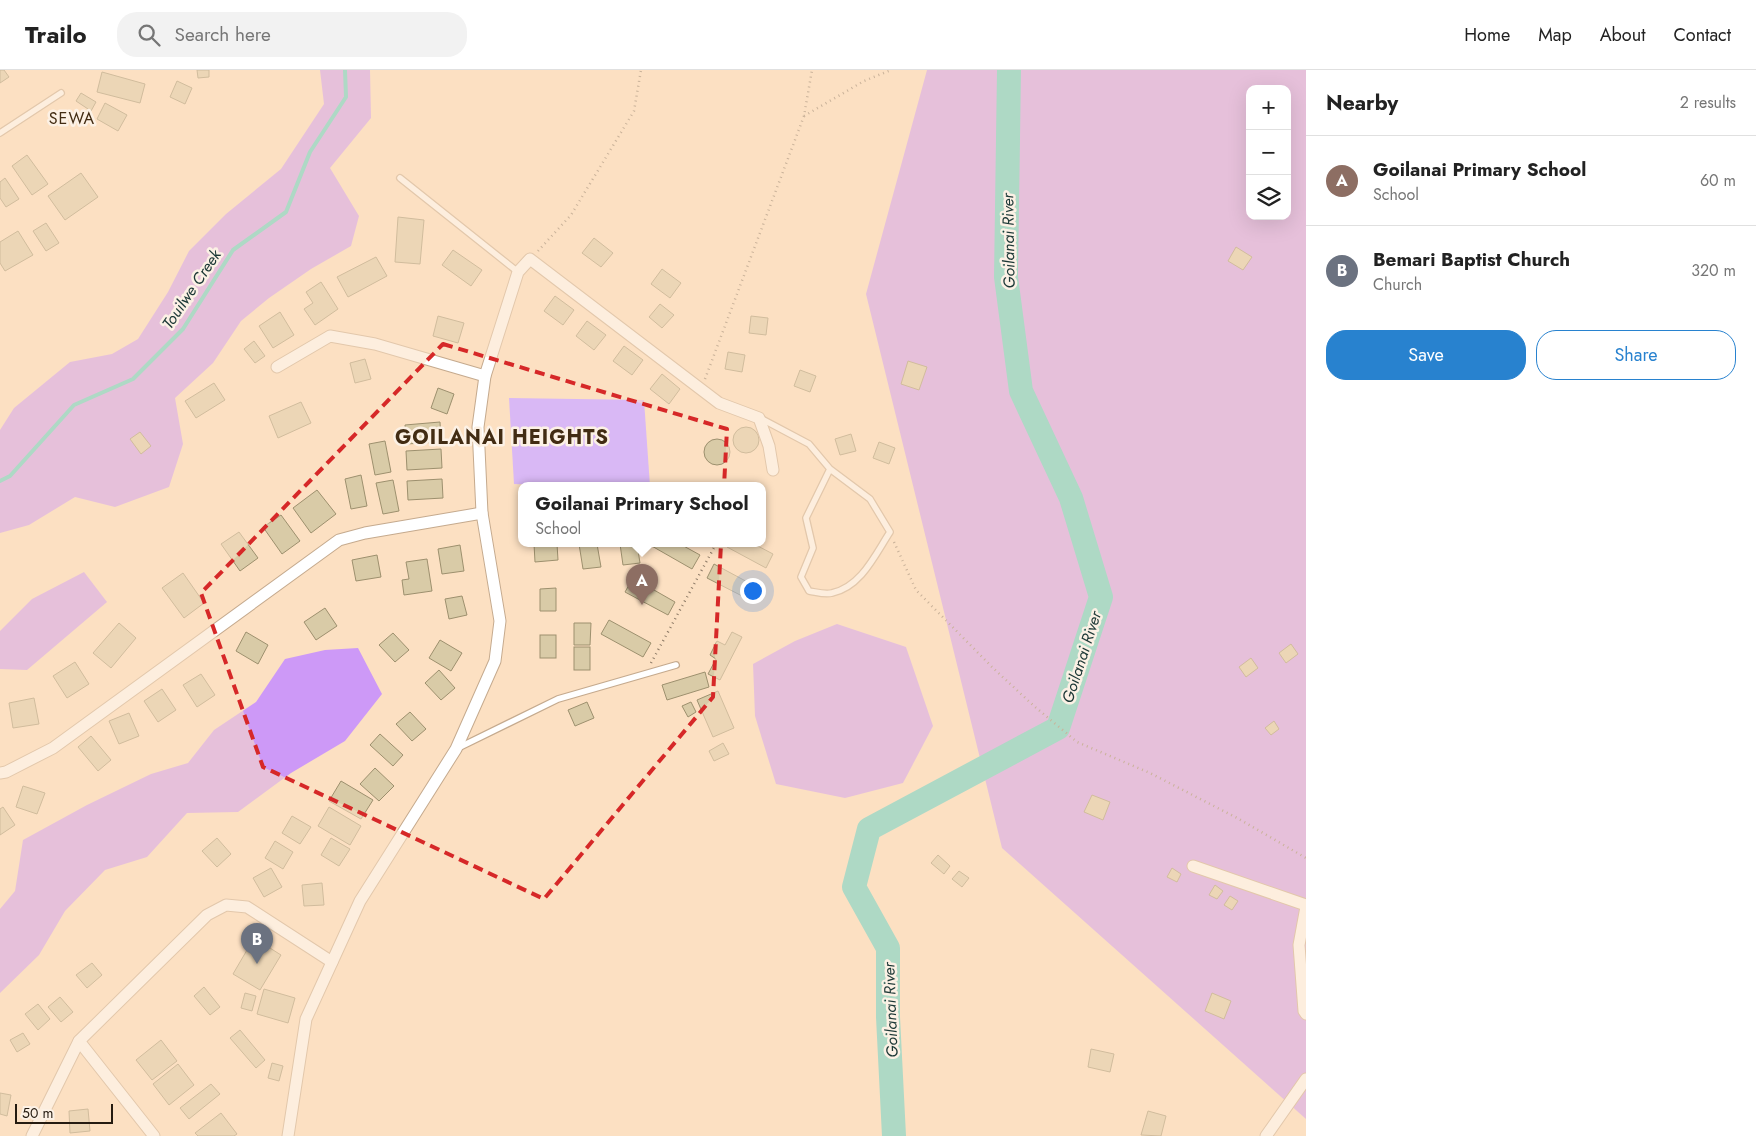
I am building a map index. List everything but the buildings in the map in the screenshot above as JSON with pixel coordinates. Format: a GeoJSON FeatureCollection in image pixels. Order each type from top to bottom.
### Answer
{"type":"FeatureCollection","features":[{"type":"Feature","properties":{"kind":"street"},"geometry":{"type":"LineString","coordinates":[[288,1136],[306,1019],[360,901],[456,749],[495,661],[500,620],[482,513],[478,427],[485,376],[518,272],[530,259],[719,403],[759,418],[769,446],[773,470]]}},
{"type":"Feature","properties":{"kind":"street"},"geometry":{"type":"LineString","coordinates":[[277,367],[330,336],[375,344],[485,376]]}},
{"type":"Feature","properties":{"kind":"street"},"geometry":{"type":"LineString","coordinates":[[0,773],[6,772],[53,748],[339,540],[364,533],[482,513]]}},
{"type":"Feature","properties":{"kind":"street"},"geometry":{"type":"LineString","coordinates":[[1193,866],[1306,906],[1299,946],[1304,1011],[1306,1014]]}},
{"type":"Feature","properties":{"kind":"street"},"geometry":{"type":"LineString","coordinates":[[32,1136],[79,1040],[207,915],[226,905],[247,908],[332,962]]}},
{"type":"Feature","properties":{"kind":"street"},"geometry":{"type":"LineString","coordinates":[[79,1040],[154,1136]]}},
{"type":"Feature","properties":{"kind":"street"},"geometry":{"type":"LineString","coordinates":[[1266,1136],[1306,1079]]}},
{"type":"Feature","properties":{"kind":"lane"},"geometry":{"type":"LineString","coordinates":[[0,133],[61,93]]}},
{"type":"Feature","properties":{"kind":"lane"},"geometry":{"type":"LineString","coordinates":[[400,178],[518,272]]}},
{"type":"Feature","properties":{"kind":"lane"},"geometry":{"type":"LineString","coordinates":[[759,418],[809,444],[830,469],[870,499],[890,532],[869,565],[849,588],[830,594],[809,592],[801,577],[814,548],[806,518],[830,469]]}},
{"type":"Feature","properties":{"kind":"lane"},"geometry":{"type":"LineString","coordinates":[[456,749],[558,699],[676,665]]}},
{"type":"Feature","properties":{"kind":"path"},"geometry":{"type":"LineString","coordinates":[[530,259],[571,215],[634,111],[641,70]]}},
{"type":"Feature","properties":{"kind":"path"},"geometry":{"type":"LineString","coordinates":[[701,390],[804,116],[812,70]]}},
{"type":"Feature","properties":{"kind":"path"},"geometry":{"type":"LineString","coordinates":[[804,116],[864,81],[891,70]]}},
{"type":"Feature","properties":{"kind":"path"},"geometry":{"type":"LineString","coordinates":[[890,532],[916,590],[993,668],[1077,742],[1150,773],[1239,819],[1306,858]]}},
{"type":"Feature","properties":{"kind":"path"},"geometry":{"type":"LineString","coordinates":[[646,674],[714,547]]}},
{"type":"Feature","properties":{"kind":"highlighted area"},"geometry":{"type":"Polygon","coordinates":[[[443,344],[727,429],[713,697],[544,899],[263,767],[201,593],[443,344]]]}},
{"type":"Feature","properties":{"kind":"shaded area"},"geometry":{"type":"Polygon","coordinates":[[[320,70],[370,70],[371,118],[330,168],[359,216],[351,246],[311,269],[269,298],[241,321],[213,363],[175,398],[183,444],[169,487],[115,507],[75,497],[29,525],[0,533],[0,430],[14,408],[70,362],[112,354],[138,339],[168,292],[189,251],[226,214],[281,169],[324,104],[320,70]]]}},
{"type":"Feature","properties":{"kind":"shaded area"},"geometry":{"type":"Polygon","coordinates":[[[927,70],[1306,70],[1306,1119],[1002,848],[866,294],[927,70]]]}},
{"type":"Feature","properties":{"kind":"shaded area"},"geometry":{"type":"Polygon","coordinates":[[[509,398],[644,400],[650,482],[518,482],[518,484],[514,484],[509,398]]]}},
{"type":"Feature","properties":{"kind":"shaded area"},"geometry":{"type":"Polygon","coordinates":[[[84,572],[107,602],[27,670],[0,669],[0,631],[32,599],[84,572]]]}},
{"type":"Feature","properties":{"kind":"shaded area"},"geometry":{"type":"Polygon","coordinates":[[[837,624],[906,647],[933,726],[903,783],[845,798],[776,784],[755,716],[753,664],[795,641],[837,624]]]}},
{"type":"Feature","properties":{"kind":"shaded area"},"geometry":{"type":"Polygon","coordinates":[[[358,648],[382,694],[345,741],[291,773],[238,812],[187,813],[147,857],[105,870],[65,911],[39,955],[0,993],[0,909],[15,891],[23,840],[87,805],[151,774],[188,763],[214,730],[256,702],[285,659],[325,650],[358,648]]]}},
{"type":"Feature","properties":{"kind":"waterway","name":"Touilwe Creek"},"geometry":{"type":"LineString","coordinates":[[0,481],[10,476],[74,405],[133,379],[183,329],[233,250],[286,212],[310,152],[346,97],[345,70]]}},
{"type":"Feature","properties":{"kind":"waterway","name":"Goilanai River"},"geometry":{"type":"LineString","coordinates":[[894,1136],[888,1017],[888,948],[854,887],[869,829],[1058,728],[1101,597],[1071,498],[1021,391],[1006,277],[1009,70]]}},
{"type":"Feature","properties":{"kind":"place","name":"Goilanai Primary School"},"geometry":{"type":"Point","coordinates":[642,605]}},
{"type":"Feature","properties":{"kind":"place","name":"Bemari Baptist Church"},"geometry":{"type":"Point","coordinates":[257,964]}},
{"type":"Feature","properties":{"kind":"district","name":"SEWA"},"geometry":{"type":"Point","coordinates":[72,118]}},
{"type":"Feature","properties":{"kind":"district","name":"GOILANAI HEIGHTS"},"geometry":{"type":"Point","coordinates":[502,437]}}]}
